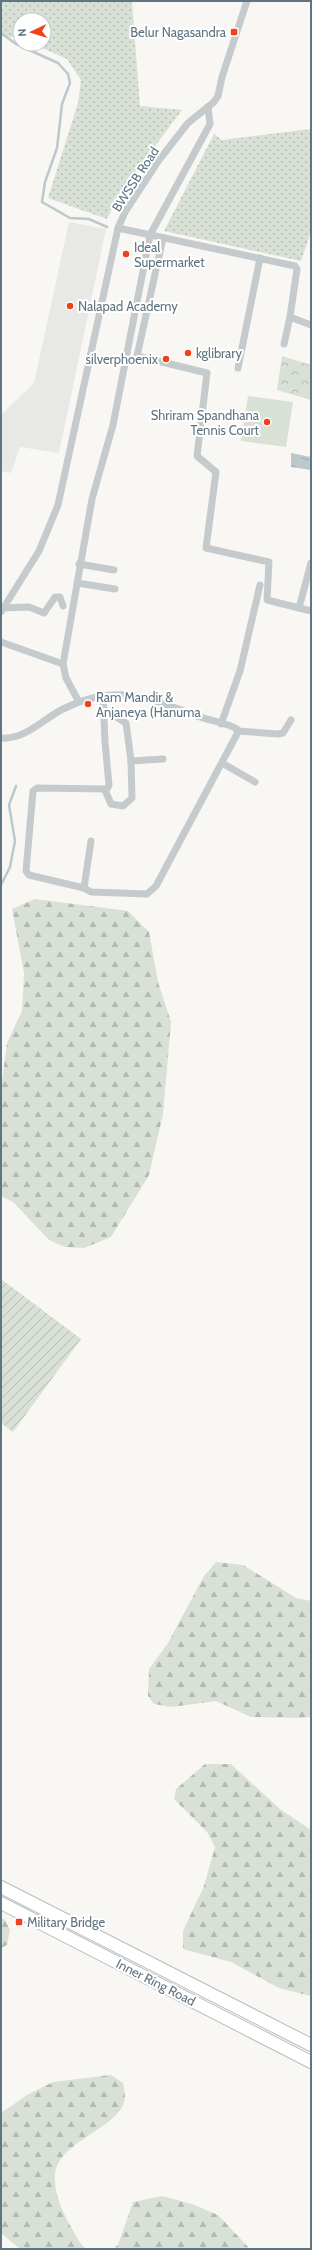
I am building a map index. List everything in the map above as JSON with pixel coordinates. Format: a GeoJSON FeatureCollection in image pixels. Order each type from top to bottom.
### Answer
{"type":"FeatureCollection","features":[{"type":"Feature","properties":{"kind":"main road","name":"Inner Ring Road"},"geometry":{"type":"LineString","coordinates":[[1,1887],[311,2046]]}},
{"type":"Feature","properties":{"kind":"main road"},"geometry":{"type":"LineString","coordinates":[[6,1905],[18,1895]]}},
{"type":"Feature","properties":{"kind":"main road","name":"Inner Ring Road"},"geometry":{"type":"LineString","coordinates":[[6,1905],[311,2062]]}},
{"type":"Feature","properties":{"kind":"street","name":"BWSSB Road"},"geometry":{"type":"LineString","coordinates":[[2,610],[39,551],[58,506],[118,228],[126,212],[159,160],[188,123],[208,107],[218,96],[222,77],[247,1]]}},
{"type":"Feature","properties":{"kind":"street"},"geometry":{"type":"LineString","coordinates":[[79,702],[66,678],[63,664],[79,564],[96,483],[113,425],[150,235],[210,124],[208,107]]}},
{"type":"Feature","properties":{"kind":"street"},"geometry":{"type":"LineString","coordinates":[[118,228],[260,258],[297,268],[290,317],[284,344]]}},
{"type":"Feature","properties":{"kind":"street"},"geometry":{"type":"LineString","coordinates":[[163,238],[137,356],[207,373],[197,454],[198,458],[216,472],[206,548],[269,562],[267,600],[311,611]]}},
{"type":"Feature","properties":{"kind":"street"},"geometry":{"type":"LineString","coordinates":[[238,368],[260,258]]}},
{"type":"Feature","properties":{"kind":"street"},"geometry":{"type":"LineString","coordinates":[[290,317],[311,325]]}},
{"type":"Feature","properties":{"kind":"street"},"geometry":{"type":"LineString","coordinates":[[299,608],[311,563]]}},
{"type":"Feature","properties":{"kind":"street"},"geometry":{"type":"LineString","coordinates":[[79,564],[114,570]]}},
{"type":"Feature","properties":{"kind":"street"},"geometry":{"type":"LineString","coordinates":[[77,583],[115,589]]}},
{"type":"Feature","properties":{"kind":"street"},"geometry":{"type":"LineString","coordinates":[[221,724],[240,671],[260,585]]}},
{"type":"Feature","properties":{"kind":"street"},"geometry":{"type":"LineString","coordinates":[[2,610],[29,607],[44,613],[57,596],[60,597],[63,606]]}},
{"type":"Feature","properties":{"kind":"street"},"geometry":{"type":"LineString","coordinates":[[1,642],[63,664]]}},
{"type":"Feature","properties":{"kind":"street"},"geometry":{"type":"LineString","coordinates":[[1,738],[11,737],[33,729],[62,710],[79,702],[103,696],[123,694],[140,696],[235,728],[238,731],[278,734],[283,733],[291,720]]}},
{"type":"Feature","properties":{"kind":"street"},"geometry":{"type":"LineString","coordinates":[[103,696],[109,785],[105,790]]}},
{"type":"Feature","properties":{"kind":"street"},"geometry":{"type":"LineString","coordinates":[[103,709],[126,723],[131,761],[132,798],[123,806],[111,804],[105,790]]}},
{"type":"Feature","properties":{"kind":"street"},"geometry":{"type":"LineString","coordinates":[[105,790],[37,788],[33,791],[26,871],[29,875],[84,888],[91,892],[147,894],[152,891],[238,731]]}},
{"type":"Feature","properties":{"kind":"street"},"geometry":{"type":"LineString","coordinates":[[131,761],[164,759]]}},
{"type":"Feature","properties":{"kind":"street"},"geometry":{"type":"LineString","coordinates":[[222,763],[255,782]]}},
{"type":"Feature","properties":{"kind":"street"},"geometry":{"type":"LineString","coordinates":[[84,888],[91,841]]}},
{"type":"Feature","properties":{"kind":"shaded area","name":"Nalapad Academy"},"geometry":{"type":"Polygon","coordinates":[[[69,222],[106,229],[59,453],[20,447],[11,473],[1,471],[1,415],[34,383],[69,222]]]}},
{"type":"Feature","properties":{"kind":"green space"},"geometry":{"type":"Polygon","coordinates":[[[1,1],[132,1],[140,106],[182,110],[119,194],[107,219],[48,198],[78,103],[81,80],[67,59],[51,52],[52,12],[12,12],[12,37],[1,36],[1,1]]]}},
{"type":"Feature","properties":{"kind":"green space"},"geometry":{"type":"Polygon","coordinates":[[[311,129],[311,232],[301,261],[164,231],[214,134],[222,140],[311,129]]]}},
{"type":"Feature","properties":{"kind":"green space"},"geometry":{"type":"Polygon","coordinates":[[[282,356],[311,365],[311,400],[277,390],[282,356]]]}},
{"type":"Feature","properties":{"kind":"green space","name":"Shriram Spandhana Tennis Court"},"geometry":{"type":"Polygon","coordinates":[[[248,396],[293,402],[286,447],[241,441],[248,396]]]}},
{"type":"Feature","properties":{"kind":"green space"},"geometry":{"type":"Polygon","coordinates":[[[35,899],[128,911],[149,932],[158,982],[171,1022],[163,1114],[149,1175],[111,1237],[84,1248],[65,1247],[49,1240],[13,1202],[1,1196],[1,1089],[7,1043],[22,1011],[24,973],[12,909],[35,899]]]}},
{"type":"Feature","properties":{"kind":"green space"},"geometry":{"type":"Polygon","coordinates":[[[1,1279],[81,1339],[13,1432],[1,1423],[1,1279]]]}},
{"type":"Feature","properties":{"kind":"green space"},"geometry":{"type":"Polygon","coordinates":[[[216,1562],[243,1565],[296,1598],[311,1601],[311,1717],[251,1717],[216,1701],[171,1707],[154,1704],[148,1696],[149,1669],[168,1643],[204,1576],[216,1562]]]}},
{"type":"Feature","properties":{"kind":"green space"},"geometry":{"type":"Polygon","coordinates":[[[205,1764],[231,1764],[280,1809],[311,1830],[311,1996],[279,1988],[231,1962],[183,1949],[183,1931],[204,1886],[215,1847],[207,1832],[174,1799],[176,1789],[205,1764]]]}},
{"type":"Feature","properties":{"kind":"green space"},"geometry":{"type":"Polygon","coordinates":[[[1,1918],[5,1920],[10,1930],[7,1945],[1,1948],[1,1918]]]}},
{"type":"Feature","properties":{"kind":"green space"},"geometry":{"type":"Polygon","coordinates":[[[111,2075],[123,2083],[125,2098],[121,2109],[102,2127],[66,2153],[58,2164],[55,2176],[57,2194],[63,2212],[81,2244],[86,2249],[20,2249],[1,2233],[1,2113],[27,2095],[53,2082],[111,2075]]]}},
{"type":"Feature","properties":{"kind":"green space"},"geometry":{"type":"Polygon","coordinates":[[[162,2196],[192,2204],[218,2215],[250,2249],[113,2249],[118,2245],[133,2202],[162,2196]]]}},
{"type":"Feature","properties":{"kind":"water"},"geometry":{"type":"Polygon","coordinates":[[[291,453],[311,457],[311,470],[291,467],[291,453]]]}},
{"type":"Feature","properties":{"kind":"waterway"},"geometry":{"type":"LineString","coordinates":[[1,33],[16,44],[58,63],[68,74],[70,83],[62,104],[57,148],[45,182],[42,202],[70,218],[89,219],[107,227]]}},
{"type":"Feature","properties":{"kind":"waterway"},"geometry":{"type":"LineString","coordinates":[[1,885],[10,867],[15,841],[9,805],[16,786]]}},
{"type":"Feature","properties":{"kind":"place","name":"Belur Nagasandra"},"geometry":{"type":"Point","coordinates":[234,32]}},
{"type":"Feature","properties":{"kind":"place","name":"Ideal Supermarket"},"geometry":{"type":"Point","coordinates":[126,254]}},
{"type":"Feature","properties":{"kind":"place","name":"Nalapad Academy"},"geometry":{"type":"Point","coordinates":[70,306]}},
{"type":"Feature","properties":{"kind":"place","name":"kglibrary"},"geometry":{"type":"Point","coordinates":[188,353]}},
{"type":"Feature","properties":{"kind":"place","name":"silverphoenix"},"geometry":{"type":"Point","coordinates":[166,359]}},
{"type":"Feature","properties":{"kind":"place","name":"Shriram Spandhana Tennis Court"},"geometry":{"type":"Point","coordinates":[267,422]}},
{"type":"Feature","properties":{"kind":"place","name":"Ram Mandir & Anjaneya (Hanuma"},"geometry":{"type":"Point","coordinates":[88,704]}},
{"type":"Feature","properties":{"kind":"place","name":"Military Bridge"},"geometry":{"type":"Point","coordinates":[19,1922]}}]}
